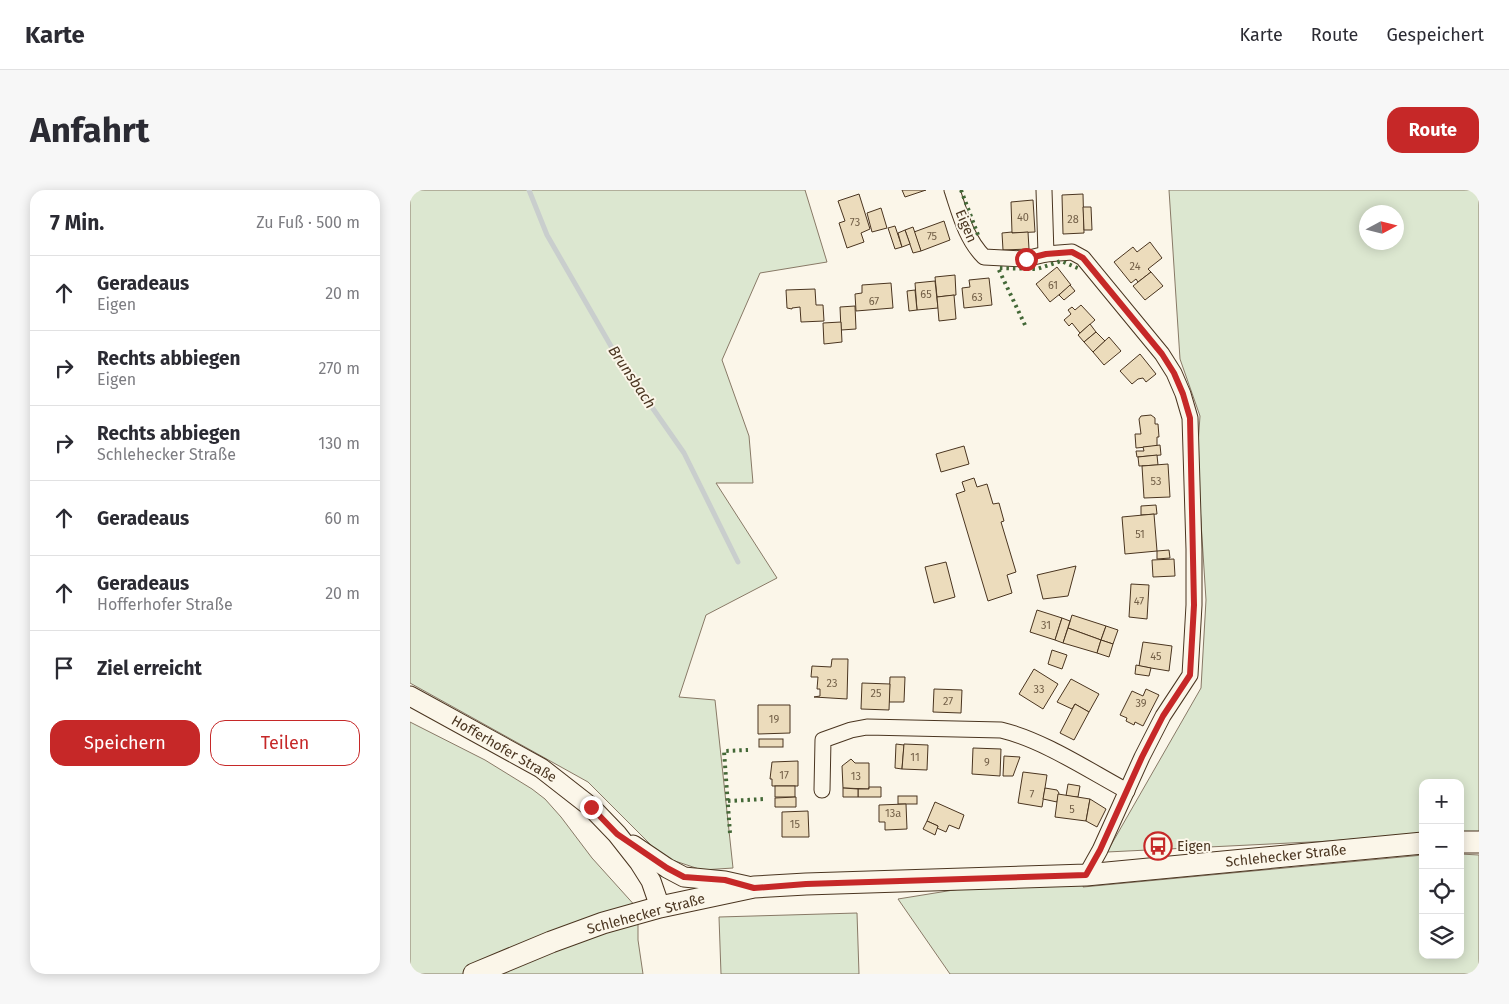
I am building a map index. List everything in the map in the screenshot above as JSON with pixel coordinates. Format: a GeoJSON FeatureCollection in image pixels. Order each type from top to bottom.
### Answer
{"type":"FeatureCollection","features":[{"type":"Feature","properties":{"kind":"main road"},"geometry":{"type":"LineString","coordinates":[[1464,842],[1479,842]]}},
{"type":"Feature","properties":{"kind":"main road","name":"Schlehecker Straße"},"geometry":{"type":"LineString","coordinates":[[474,974],[603,923],[660,907],[754,888],[806,884],[1086,875],[1419,844]]}},
{"type":"Feature","properties":{"kind":"street","name":"Eigen"},"geometry":{"type":"LineString","coordinates":[[952,190],[968,235],[976,249],[984,257],[1026,259],[1046,254],[1072,252],[1083,258],[1162,354],[1174,373],[1190,418],[1194,577],[1190,675],[1163,716],[1142,757],[1100,850],[1086,875]]}},
{"type":"Feature","properties":{"kind":"street"},"geometry":{"type":"LineString","coordinates":[[1044,190],[1046,254]]}},
{"type":"Feature","properties":{"kind":"street","name":"Hofferhofer Straße"},"geometry":{"type":"LineString","coordinates":[[410,696],[541,768],[591,807],[617,834],[639,862],[651,881],[660,907]]}},
{"type":"Feature","properties":{"kind":"street"},"geometry":{"type":"LineString","coordinates":[[822,790],[823,740],[851,730],[867,727],[1001,730],[1034,741],[1127,791]]}},
{"type":"Feature","properties":{"kind":"street"},"geometry":{"type":"LineString","coordinates":[[617,834],[667,868],[684,877],[725,880],[754,888]]}},
{"type":"Feature","properties":{"kind":"green space"},"geometry":{"type":"Polygon","coordinates":[[[410,190],[805,190],[827,262],[760,273],[722,360],[749,436],[753,483],[716,483],[777,578],[706,615],[679,697],[715,700],[733,868],[702,870],[663,857],[588,782],[410,683],[410,190]]]}},
{"type":"Feature","properties":{"kind":"green space"},"geometry":{"type":"Polygon","coordinates":[[[1169,190],[1479,190],[1479,834],[1464,833],[1464,779],[1419,779],[1419,833],[1331,841],[1107,852],[1201,688],[1206,600],[1197,459],[1200,416],[1180,359],[1169,190]]]}},
{"type":"Feature","properties":{"kind":"green space"},"geometry":{"type":"Polygon","coordinates":[[[410,722],[485,760],[545,799],[592,858],[638,909],[638,940],[643,974],[410,974],[410,722]]]}},
{"type":"Feature","properties":{"kind":"green space"},"geometry":{"type":"Polygon","coordinates":[[[1464,854],[1479,855],[1479,974],[950,974],[898,899],[1034,877],[1086,875],[1083,887],[1419,855],[1419,959],[1464,959],[1464,854]]]}},
{"type":"Feature","properties":{"kind":"green space"},"geometry":{"type":"Polygon","coordinates":[[[857,913],[859,974],[721,974],[719,917],[857,913]]]}},
{"type":"Feature","properties":{"kind":"building"},"geometry":{"type":"Polygon","coordinates":[[[902,190],[926,190],[905,197],[902,190]]]}},
{"type":"Feature","properties":{"kind":"building"},"geometry":{"type":"Polygon","coordinates":[[[859,194],[870,229],[861,233],[864,242],[847,248],[839,223],[845,221],[838,201],[859,194]]]}},
{"type":"Feature","properties":{"kind":"building"},"geometry":{"type":"Polygon","coordinates":[[[1083,194],[1084,233],[1063,234],[1062,195],[1083,194]]]}},
{"type":"Feature","properties":{"kind":"building"},"geometry":{"type":"Polygon","coordinates":[[[1033,200],[1035,232],[1012,233],[1011,202],[1033,200]]]}},
{"type":"Feature","properties":{"kind":"building"},"geometry":{"type":"Polygon","coordinates":[[[1083,207],[1091,207],[1092,230],[1084,230],[1083,207]]]}},
{"type":"Feature","properties":{"kind":"building"},"geometry":{"type":"Polygon","coordinates":[[[881,208],[887,228],[872,232],[867,213],[881,208]]]}},
{"type":"Feature","properties":{"kind":"building"},"geometry":{"type":"Polygon","coordinates":[[[944,221],[950,240],[921,251],[914,232],[944,221]]]}},
{"type":"Feature","properties":{"kind":"building"},"geometry":{"type":"Polygon","coordinates":[[[895,226],[902,247],[895,249],[888,228],[895,226]]]}},
{"type":"Feature","properties":{"kind":"building"},"geometry":{"type":"Polygon","coordinates":[[[913,227],[921,251],[913,253],[905,230],[913,227]]]}},
{"type":"Feature","properties":{"kind":"building"},"geometry":{"type":"Polygon","coordinates":[[[905,230],[910,244],[902,247],[898,233],[905,230]]]}},
{"type":"Feature","properties":{"kind":"building"},"geometry":{"type":"Polygon","coordinates":[[[1028,232],[1029,249],[1003,250],[1002,233],[1028,232]]]}},
{"type":"Feature","properties":{"kind":"building"},"geometry":{"type":"Polygon","coordinates":[[[1150,242],[1162,258],[1148,269],[1151,272],[1138,282],[1136,279],[1131,283],[1114,262],[1133,247],[1137,252],[1150,242]]]}},
{"type":"Feature","properties":{"kind":"building"},"geometry":{"type":"Polygon","coordinates":[[[1057,267],[1071,285],[1050,302],[1036,284],[1057,267]]]}},
{"type":"Feature","properties":{"kind":"building"},"geometry":{"type":"Polygon","coordinates":[[[1151,272],[1163,286],[1145,300],[1133,286],[1151,272]]]}},
{"type":"Feature","properties":{"kind":"building"},"geometry":{"type":"Polygon","coordinates":[[[955,275],[956,295],[937,297],[935,277],[955,275]]]}},
{"type":"Feature","properties":{"kind":"building"},"geometry":{"type":"Polygon","coordinates":[[[989,278],[992,305],[964,308],[962,288],[970,287],[969,280],[989,278]]]}},
{"type":"Feature","properties":{"kind":"building"},"geometry":{"type":"Polygon","coordinates":[[[935,281],[938,308],[917,310],[915,283],[935,281]]]}},
{"type":"Feature","properties":{"kind":"building"},"geometry":{"type":"Polygon","coordinates":[[[891,283],[893,308],[856,311],[855,294],[862,293],[862,285],[891,283]]]}},
{"type":"Feature","properties":{"kind":"building"},"geometry":{"type":"Polygon","coordinates":[[[1070,285],[1075,291],[1064,300],[1059,295],[1070,285]]]}},
{"type":"Feature","properties":{"kind":"building"},"geometry":{"type":"Polygon","coordinates":[[[815,289],[816,305],[823,305],[824,321],[801,322],[800,307],[787,308],[786,290],[815,289]]]}},
{"type":"Feature","properties":{"kind":"building"},"geometry":{"type":"Polygon","coordinates":[[[915,290],[917,310],[909,311],[907,291],[915,290]]]}},
{"type":"Feature","properties":{"kind":"building"},"geometry":{"type":"Polygon","coordinates":[[[954,295],[956,319],[939,321],[937,297],[954,295]]]}},
{"type":"Feature","properties":{"kind":"building"},"geometry":{"type":"Polygon","coordinates":[[[1081,305],[1095,320],[1080,333],[1072,323],[1069,326],[1064,320],[1071,314],[1068,310],[1072,307],[1075,310],[1081,305]]]}},
{"type":"Feature","properties":{"kind":"building"},"geometry":{"type":"Polygon","coordinates":[[[855,306],[856,329],[841,330],[840,307],[855,306]]]}},
{"type":"Feature","properties":{"kind":"building"},"geometry":{"type":"Polygon","coordinates":[[[841,322],[842,342],[824,344],[823,323],[841,322]]]}},
{"type":"Feature","properties":{"kind":"building"},"geometry":{"type":"Polygon","coordinates":[[[1090,324],[1096,332],[1084,342],[1078,335],[1090,324]]]}},
{"type":"Feature","properties":{"kind":"building"},"geometry":{"type":"Polygon","coordinates":[[[1096,332],[1105,341],[1093,352],[1084,342],[1096,332]]]}},
{"type":"Feature","properties":{"kind":"building"},"geometry":{"type":"Polygon","coordinates":[[[1109,337],[1121,351],[1104,365],[1093,352],[1109,337]]]}},
{"type":"Feature","properties":{"kind":"building"},"geometry":{"type":"Polygon","coordinates":[[[1140,354],[1156,374],[1146,382],[1143,378],[1138,379],[1132,384],[1120,371],[1140,354]]]}},
{"type":"Feature","properties":{"kind":"building"},"geometry":{"type":"Polygon","coordinates":[[[1151,415],[1155,418],[1155,424],[1158,424],[1159,437],[1157,437],[1157,446],[1136,448],[1135,434],[1141,434],[1139,419],[1141,416],[1151,415]]]}},
{"type":"Feature","properties":{"kind":"building"},"geometry":{"type":"Polygon","coordinates":[[[1160,445],[1161,455],[1137,457],[1136,451],[1144,451],[1143,447],[1160,445]]]}},
{"type":"Feature","properties":{"kind":"building"},"geometry":{"type":"Polygon","coordinates":[[[964,446],[969,464],[941,472],[936,454],[964,446]]]}},
{"type":"Feature","properties":{"kind":"building"},"geometry":{"type":"Polygon","coordinates":[[[1157,455],[1158,465],[1139,466],[1138,457],[1157,455]]]}},
{"type":"Feature","properties":{"kind":"building"},"geometry":{"type":"Polygon","coordinates":[[[1168,464],[1170,497],[1144,498],[1142,466],[1168,464]]]}},
{"type":"Feature","properties":{"kind":"building"},"geometry":{"type":"Polygon","coordinates":[[[974,478],[977,487],[987,484],[993,504],[999,503],[1004,521],[1001,522],[1016,572],[1007,575],[1012,593],[988,601],[956,494],[965,491],[962,482],[974,478]]]}},
{"type":"Feature","properties":{"kind":"building"},"geometry":{"type":"Polygon","coordinates":[[[1156,505],[1157,514],[1141,515],[1141,506],[1156,505]]]}},
{"type":"Feature","properties":{"kind":"building"},"geometry":{"type":"Polygon","coordinates":[[[1154,514],[1157,551],[1125,554],[1122,517],[1154,514]]]}},
{"type":"Feature","properties":{"kind":"building"},"geometry":{"type":"Polygon","coordinates":[[[1169,550],[1170,558],[1157,559],[1157,551],[1169,550]]]}},
{"type":"Feature","properties":{"kind":"building"},"geometry":{"type":"Polygon","coordinates":[[[1174,559],[1175,576],[1153,577],[1152,560],[1174,559]]]}},
{"type":"Feature","properties":{"kind":"building"},"geometry":{"type":"Polygon","coordinates":[[[946,562],[955,597],[934,603],[925,567],[946,562]]]}},
{"type":"Feature","properties":{"kind":"building"},"geometry":{"type":"Polygon","coordinates":[[[1076,566],[1068,596],[1043,599],[1037,575],[1076,566]]]}},
{"type":"Feature","properties":{"kind":"building"},"geometry":{"type":"Polygon","coordinates":[[[1131,584],[1149,585],[1147,619],[1129,617],[1131,584]]]}},
{"type":"Feature","properties":{"kind":"building"},"geometry":{"type":"Polygon","coordinates":[[[1037,610],[1062,618],[1055,640],[1030,632],[1037,610]]]}},
{"type":"Feature","properties":{"kind":"building"},"geometry":{"type":"Polygon","coordinates":[[[1072,615],[1106,626],[1101,640],[1068,628],[1072,615]]]}},
{"type":"Feature","properties":{"kind":"building"},"geometry":{"type":"Polygon","coordinates":[[[1062,618],[1070,621],[1063,643],[1055,640],[1062,618]]]}},
{"type":"Feature","properties":{"kind":"building"},"geometry":{"type":"Polygon","coordinates":[[[1106,626],[1118,630],[1113,644],[1101,640],[1106,626]]]}},
{"type":"Feature","properties":{"kind":"building"},"geometry":{"type":"Polygon","coordinates":[[[1068,628],[1101,640],[1097,653],[1063,643],[1068,628]]]}},
{"type":"Feature","properties":{"kind":"building"},"geometry":{"type":"Polygon","coordinates":[[[1101,640],[1113,644],[1109,657],[1097,653],[1101,640]]]}},
{"type":"Feature","properties":{"kind":"building"},"geometry":{"type":"Polygon","coordinates":[[[1143,642],[1172,646],[1169,671],[1139,666],[1143,642]]]}},
{"type":"Feature","properties":{"kind":"building"},"geometry":{"type":"Polygon","coordinates":[[[1052,650],[1067,655],[1062,669],[1048,664],[1052,650]]]}},
{"type":"Feature","properties":{"kind":"building"},"geometry":{"type":"Polygon","coordinates":[[[832,659],[848,659],[847,699],[814,697],[820,696],[820,689],[817,689],[818,677],[811,677],[812,666],[831,667],[832,659]]]}},
{"type":"Feature","properties":{"kind":"building"},"geometry":{"type":"Polygon","coordinates":[[[1136,665],[1151,668],[1149,676],[1135,674],[1136,665]]]}},
{"type":"Feature","properties":{"kind":"building"},"geometry":{"type":"Polygon","coordinates":[[[1034,669],[1058,684],[1043,709],[1019,694],[1034,669]]]}},
{"type":"Feature","properties":{"kind":"building"},"geometry":{"type":"Polygon","coordinates":[[[890,677],[905,677],[904,702],[889,702],[890,677]]]}},
{"type":"Feature","properties":{"kind":"building"},"geometry":{"type":"Polygon","coordinates":[[[1071,679],[1099,694],[1089,712],[1075,704],[1072,709],[1057,702],[1071,679]]]}},
{"type":"Feature","properties":{"kind":"building"},"geometry":{"type":"Polygon","coordinates":[[[862,683],[890,684],[889,710],[861,709],[862,683]]]}},
{"type":"Feature","properties":{"kind":"building"},"geometry":{"type":"Polygon","coordinates":[[[934,689],[962,690],[961,713],[933,712],[934,689]]]}},
{"type":"Feature","properties":{"kind":"building"},"geometry":{"type":"Polygon","coordinates":[[[1146,689],[1159,695],[1143,726],[1135,722],[1134,725],[1126,721],[1127,718],[1120,715],[1132,691],[1143,696],[1146,689]]]}},
{"type":"Feature","properties":{"kind":"building"},"geometry":{"type":"Polygon","coordinates":[[[1075,704],[1089,712],[1074,740],[1060,733],[1075,704]]]}},
{"type":"Feature","properties":{"kind":"building"},"geometry":{"type":"Polygon","coordinates":[[[758,705],[790,705],[790,733],[758,734],[758,705]]]}},
{"type":"Feature","properties":{"kind":"building"},"geometry":{"type":"Polygon","coordinates":[[[759,739],[783,739],[783,747],[759,747],[759,739]]]}},
{"type":"Feature","properties":{"kind":"building"},"geometry":{"type":"Polygon","coordinates":[[[896,744],[904,745],[902,769],[895,768],[896,744]]]}},
{"type":"Feature","properties":{"kind":"building"},"geometry":{"type":"Polygon","coordinates":[[[904,744],[928,745],[927,770],[902,769],[904,744]]]}},
{"type":"Feature","properties":{"kind":"building"},"geometry":{"type":"Polygon","coordinates":[[[973,748],[1001,749],[1000,776],[972,774],[973,748]]]}},
{"type":"Feature","properties":{"kind":"building"},"geometry":{"type":"Polygon","coordinates":[[[1004,756],[1020,757],[1013,776],[1003,776],[1004,756]]]}},
{"type":"Feature","properties":{"kind":"building"},"geometry":{"type":"Polygon","coordinates":[[[851,759],[855,763],[869,763],[869,789],[843,788],[842,766],[851,759]]]}},
{"type":"Feature","properties":{"kind":"building"},"geometry":{"type":"Polygon","coordinates":[[[798,761],[798,786],[772,786],[772,779],[770,779],[772,762],[798,761]]]}},
{"type":"Feature","properties":{"kind":"building"},"geometry":{"type":"Polygon","coordinates":[[[1023,772],[1047,775],[1042,807],[1018,803],[1023,772]]]}},
{"type":"Feature","properties":{"kind":"building"},"geometry":{"type":"Polygon","coordinates":[[[1068,784],[1080,786],[1078,797],[1066,796],[1068,784]]]}},
{"type":"Feature","properties":{"kind":"building"},"geometry":{"type":"Polygon","coordinates":[[[775,786],[795,786],[795,797],[775,797],[775,786]]]}},
{"type":"Feature","properties":{"kind":"building"},"geometry":{"type":"Polygon","coordinates":[[[869,787],[881,787],[881,797],[858,797],[858,789],[869,789],[869,787]]]}},
{"type":"Feature","properties":{"kind":"building"},"geometry":{"type":"Polygon","coordinates":[[[843,788],[858,789],[858,797],[843,797],[843,788]]]}},
{"type":"Feature","properties":{"kind":"building"},"geometry":{"type":"Polygon","coordinates":[[[1045,788],[1057,790],[1059,793],[1057,802],[1043,799],[1045,788]]]}},
{"type":"Feature","properties":{"kind":"building"},"geometry":{"type":"Polygon","coordinates":[[[1058,794],[1090,799],[1086,821],[1055,817],[1058,794]]]}},
{"type":"Feature","properties":{"kind":"building"},"geometry":{"type":"Polygon","coordinates":[[[898,796],[917,796],[917,804],[898,804],[898,796]]]}},
{"type":"Feature","properties":{"kind":"building"},"geometry":{"type":"Polygon","coordinates":[[[796,797],[796,807],[775,807],[775,798],[796,797]]]}},
{"type":"Feature","properties":{"kind":"building"},"geometry":{"type":"Polygon","coordinates":[[[1090,799],[1106,809],[1097,827],[1086,821],[1090,799]]]}},
{"type":"Feature","properties":{"kind":"building"},"geometry":{"type":"Polygon","coordinates":[[[935,802],[964,815],[959,829],[949,825],[946,832],[927,821],[935,802]]]}},
{"type":"Feature","properties":{"kind":"building"},"geometry":{"type":"Polygon","coordinates":[[[906,804],[907,829],[885,830],[885,822],[879,822],[879,805],[906,804]]]}},
{"type":"Feature","properties":{"kind":"building"},"geometry":{"type":"Polygon","coordinates":[[[808,811],[809,837],[782,837],[782,812],[808,811]]]}},
{"type":"Feature","properties":{"kind":"building"},"geometry":{"type":"Polygon","coordinates":[[[927,821],[938,826],[935,835],[923,829],[927,821]]]}},
{"type":"Feature","properties":{"kind":"waterway","name":"Brunsbach"},"geometry":{"type":"LineString","coordinates":[[529,190],[547,235],[619,360],[684,453],[738,562]]}},
{"type":"Feature","properties":{"kind":"hedge"},"geometry":{"type":"LineString","coordinates":[[961,190],[978,235]]}},
{"type":"Feature","properties":{"kind":"hedge"},"geometry":{"type":"LineString","coordinates":[[1025,325],[998,268],[1037,269],[1061,261],[1080,269]]}},
{"type":"Feature","properties":{"kind":"hedge"},"geometry":{"type":"LineString","coordinates":[[730,833],[724,751],[748,750]]}},
{"type":"Feature","properties":{"kind":"hedge"},"geometry":{"type":"LineString","coordinates":[[728,801],[764,799]]}},
{"type":"Feature","properties":{"kind":"place","name":"Eigen"},"geometry":{"type":"Point","coordinates":[1158,846]}},
{"type":"Feature","properties":{"kind":"route"},"geometry":{"type":"LineString","coordinates":[[591,807],[617,834],[667,868],[684,877],[702,880],[725,880],[754,888],[806,884],[1086,875],[1100,850],[1142,757],[1163,716],[1190,675],[1194,605],[1194,549],[1190,418],[1174,373],[1162,354],[1083,258],[1072,252],[1046,254],[1026,259]]}}]}
